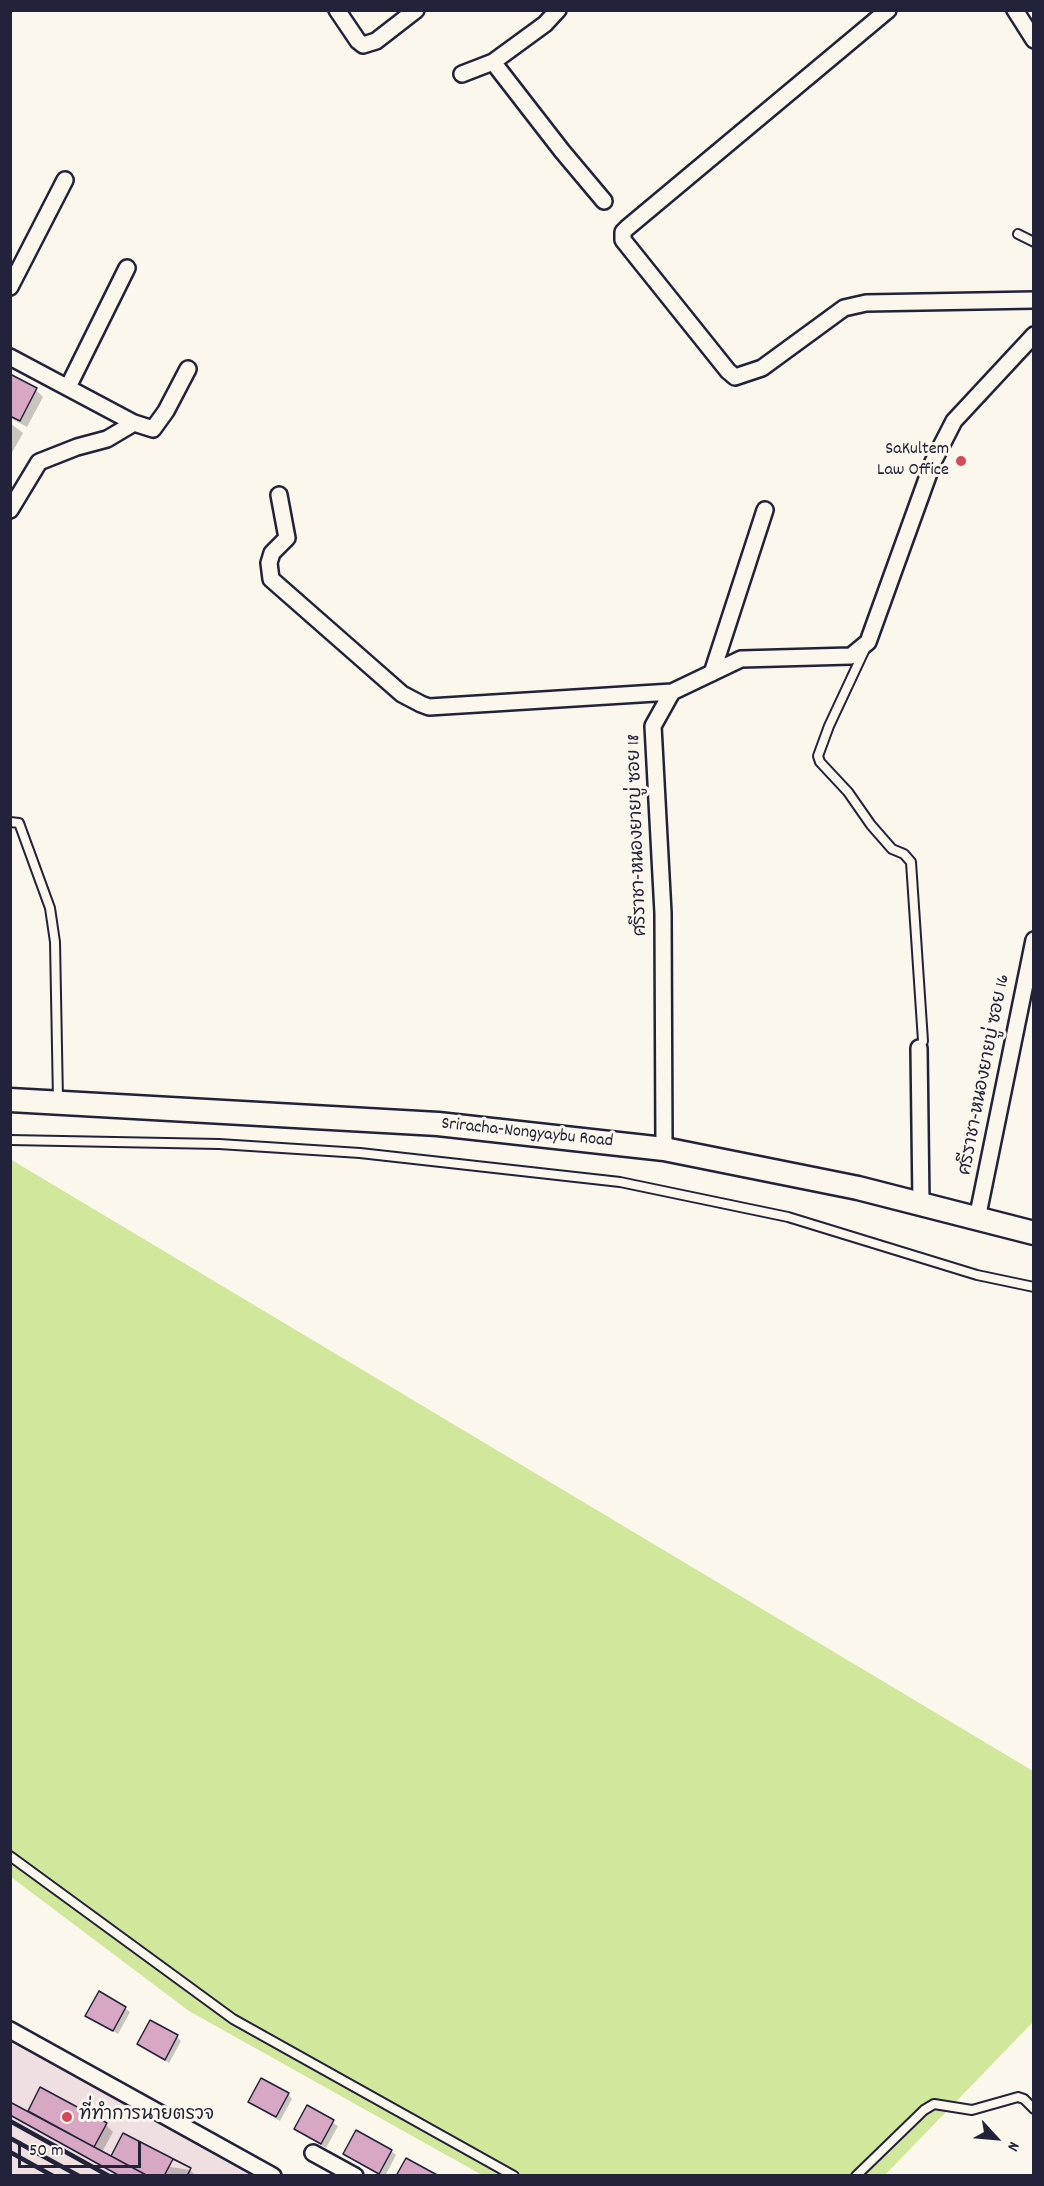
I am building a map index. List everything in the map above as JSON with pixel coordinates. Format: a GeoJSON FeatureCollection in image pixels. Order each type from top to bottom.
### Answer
{"type":"FeatureCollection","features":[{"type":"Feature","properties":{"kind":"main road","name":"Sriracha-Nongyaybu Road"},"geometry":{"type":"LineString","coordinates":[[10,1100],[438,1124],[664,1149],[858,1188],[1034,1233]]}},
{"type":"Feature","properties":{"kind":"street"},"geometry":{"type":"LineString","coordinates":[[337,10],[363,45],[376,41],[416,10]]}},
{"type":"Feature","properties":{"kind":"street"},"geometry":{"type":"LineString","coordinates":[[462,74],[494,62],[545,24],[558,10]]}},
{"type":"Feature","properties":{"kind":"street"},"geometry":{"type":"LineString","coordinates":[[888,10],[627,228],[623,232],[623,240],[735,377],[762,368],[844,308],[866,303],[1034,300]]}},
{"type":"Feature","properties":{"kind":"street"},"geometry":{"type":"LineString","coordinates":[[1016,10],[1034,40]]}},
{"type":"Feature","properties":{"kind":"street"},"geometry":{"type":"LineString","coordinates":[[494,62],[562,151],[604,201]]}},
{"type":"Feature","properties":{"kind":"street"},"geometry":{"type":"LineString","coordinates":[[10,287],[65,180]]}},
{"type":"Feature","properties":{"kind":"street"},"geometry":{"type":"LineString","coordinates":[[68,387],[127,268]]}},
{"type":"Feature","properties":{"kind":"street"},"geometry":{"type":"LineString","coordinates":[[279,495],[287,538],[272,553],[269,563],[271,579],[402,694],[429,707],[672,692],[741,659],[851,656],[868,642],[933,462],[954,421],[1034,335]]}},
{"type":"Feature","properties":{"kind":"street"},"geometry":{"type":"LineString","coordinates":[[10,357],[134,423],[153,429],[166,411],[188,369]]}},
{"type":"Feature","properties":{"kind":"street"},"geometry":{"type":"LineString","coordinates":[[10,510],[39,462],[77,447],[107,439],[134,423]]}},
{"type":"Feature","properties":{"kind":"street"},"geometry":{"type":"LineString","coordinates":[[712,673],[765,510]]}},
{"type":"Feature","properties":{"kind":"street","name":"ศรีราชา-หนองยายบู่ ซอย 18"},"geometry":{"type":"LineString","coordinates":[[664,1149],[663,913],[653,726],[672,692]]}},
{"type":"Feature","properties":{"kind":"street","name":"ศรีราชา-หนองยายบู่ ซอย 16"},"geometry":{"type":"LineString","coordinates":[[977,1219],[1034,940]]}},
{"type":"Feature","properties":{"kind":"street"},"geometry":{"type":"LineString","coordinates":[[921,1045],[921,1204]]}},
{"type":"Feature","properties":{"kind":"street"},"geometry":{"type":"LineString","coordinates":[[10,2030],[273,2175]]}},
{"type":"Feature","properties":{"kind":"street"},"geometry":{"type":"LineString","coordinates":[[313,2153],[355,2175]]}},
{"type":"Feature","properties":{"kind":"lane"},"geometry":{"type":"LineString","coordinates":[[1018,234],[1034,242]]}},
{"type":"Feature","properties":{"kind":"lane"},"geometry":{"type":"LineString","coordinates":[[868,642],[818,756],[820,762],[848,792],[871,825],[892,849],[904,854],[911,862],[921,1045]]}},
{"type":"Feature","properties":{"kind":"lane"},"geometry":{"type":"LineString","coordinates":[[10,822],[19,823],[52,919],[55,942],[58,1102]]}},
{"type":"Feature","properties":{"kind":"lane"},"geometry":{"type":"LineString","coordinates":[[10,1140],[219,1144],[360,1153],[621,1182],[788,1217],[977,1275],[1034,1287]]}},
{"type":"Feature","properties":{"kind":"lane"},"geometry":{"type":"LineString","coordinates":[[10,1856],[233,2019],[514,2175]]}},
{"type":"Feature","properties":{"kind":"lane"},"geometry":{"type":"LineString","coordinates":[[856,2175],[924,2110],[934,2104],[972,2110],[1018,2097],[1034,2109]]}},
{"type":"Feature","properties":{"kind":"shaded area"},"geometry":{"type":"Polygon","coordinates":[[[10,2041],[34,2054],[255,2175],[11,2175],[10,2041]]]}},
{"type":"Feature","properties":{"kind":"green space"},"geometry":{"type":"Polygon","coordinates":[[[10,1159],[1033,1771],[1033,2022],[885,2175],[482,2175],[189,2011],[11,1877],[10,1159]]]}},
{"type":"Feature","properties":{"kind":"building"},"geometry":{"type":"Polygon","coordinates":[[[10,374],[37,388],[20,421],[10,416],[10,374]]]}},
{"type":"Feature","properties":{"kind":"building"},"geometry":{"type":"Polygon","coordinates":[[[99,1991],[126,2007],[113,2031],[85,2016],[99,1991]]]}},
{"type":"Feature","properties":{"kind":"building"},"geometry":{"type":"Polygon","coordinates":[[[150,2020],[178,2035],[165,2060],[137,2044],[150,2020]]]}},
{"type":"Feature","properties":{"kind":"building"},"geometry":{"type":"Polygon","coordinates":[[[261,2078],[289,2093],[276,2117],[248,2102],[261,2078]]]}},
{"type":"Feature","properties":{"kind":"building","name":"ที่ทำการนายตรวจ"},"geometry":{"type":"Polygon","coordinates":[[[40,2087],[107,2123],[94,2147],[28,2111],[40,2087]]]}},
{"type":"Feature","properties":{"kind":"building"},"geometry":{"type":"Polygon","coordinates":[[[10,2102],[148,2176],[120,2176],[10,2115],[10,2102]]]}},
{"type":"Feature","properties":{"kind":"building"},"geometry":{"type":"Polygon","coordinates":[[[307,2105],[334,2120],[321,2144],[294,2129],[307,2105]]]}},
{"type":"Feature","properties":{"kind":"building"},"geometry":{"type":"Polygon","coordinates":[[[356,2130],[392,2150],[379,2174],[343,2154],[356,2130]]]}},
{"type":"Feature","properties":{"kind":"building"},"geometry":{"type":"Polygon","coordinates":[[[123,2133],[191,2168],[187,2176],[148,2176],[111,2156],[123,2133]]]}},
{"type":"Feature","properties":{"kind":"building"},"geometry":{"type":"Polygon","coordinates":[[[406,2158],[439,2176],[396,2176],[406,2158]]]}},
{"type":"Feature","properties":{"kind":"building"},"geometry":{"type":"Polygon","coordinates":[[[173,2159],[191,2168],[187,2176],[164,2176],[173,2159]]]}},
{"type":"Feature","properties":{"kind":"railway"},"geometry":{"type":"LineString","coordinates":[[10,2121],[109,2176]]}},
{"type":"Feature","properties":{"kind":"railway"},"geometry":{"type":"LineString","coordinates":[[10,2138],[79,2176]]}},
{"type":"Feature","properties":{"kind":"railway"},"geometry":{"type":"LineString","coordinates":[[10,2152],[53,2176]]}},
{"type":"Feature","properties":{"kind":"place","name":"SaKultem Law Office"},"geometry":{"type":"Point","coordinates":[961,461]}},
{"type":"Feature","properties":{"kind":"place","name":"ที่ทำการนายตรวจ"},"geometry":{"type":"Point","coordinates":[67,2117]}}]}
